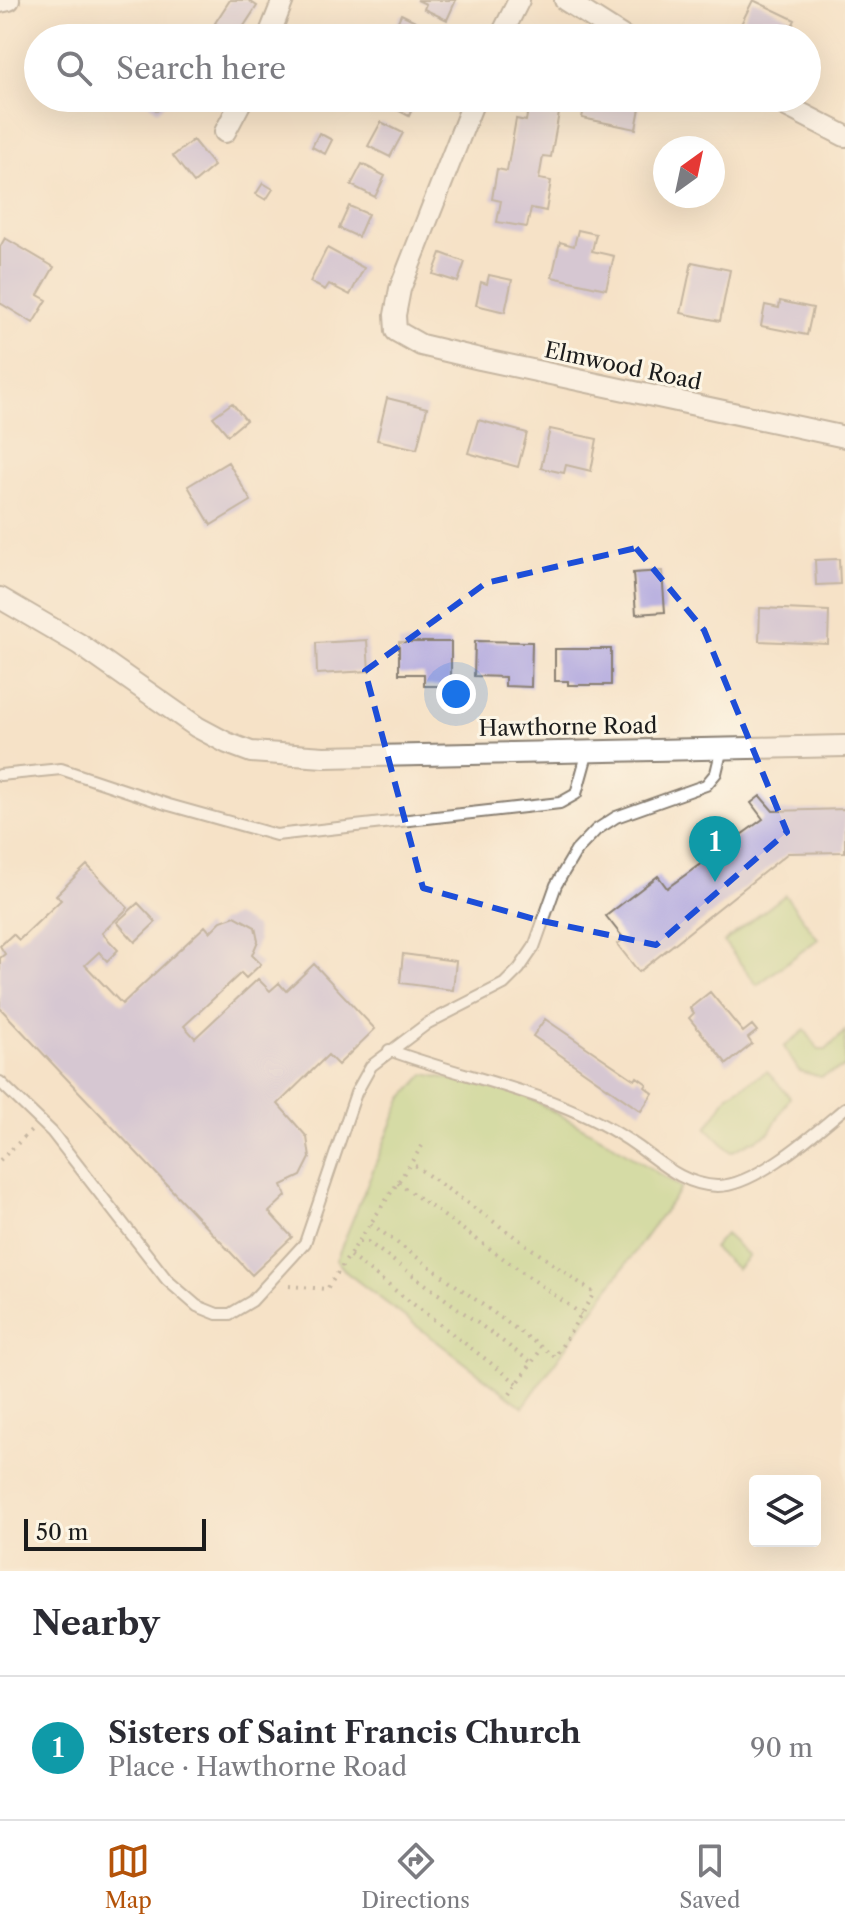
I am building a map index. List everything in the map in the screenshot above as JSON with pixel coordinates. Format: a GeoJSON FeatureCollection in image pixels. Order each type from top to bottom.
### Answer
{"type":"FeatureCollection","features":[{"type":"Feature","properties":{"kind":"street"},"geometry":{"type":"LineString","coordinates":[[0,2],[9,0]]}},
{"type":"Feature","properties":{"kind":"street"},"geometry":{"type":"LineString","coordinates":[[274,24],[283,0]]}},
{"type":"Feature","properties":{"kind":"street"},"geometry":{"type":"LineString","coordinates":[[507,24],[519,0]]}},
{"type":"Feature","properties":{"kind":"street"},"geometry":{"type":"LineString","coordinates":[[565,0],[603,24]]}},
{"type":"Feature","properties":{"kind":"street"},"geometry":{"type":"LineString","coordinates":[[225,132],[236,112]]}},
{"type":"Feature","properties":{"kind":"street","name":"Elmwood Road"},"geometry":{"type":"LineString","coordinates":[[470,112],[400,289],[395,315],[396,331],[421,345],[480,359],[845,437]]}},
{"type":"Feature","properties":{"kind":"street"},"geometry":{"type":"LineString","coordinates":[[798,112],[845,136]]}},
{"type":"Feature","properties":{"kind":"street","name":"Hawthorne Road"},"geometry":{"type":"LineString","coordinates":[[0,598],[79,644],[197,727],[251,752],[324,757],[845,746]]}},
{"type":"Feature","properties":{"kind":"lane"},"geometry":{"type":"LineString","coordinates":[[0,1082],[42,1121],[167,1280],[197,1306],[217,1314],[230,1314],[252,1301],[305,1243],[356,1093],[371,1066],[428,1023],[504,984],[534,947],[556,885],[576,851],[596,830],[616,817],[706,785],[716,773],[722,748]]}},
{"type":"Feature","properties":{"kind":"lane"},"geometry":{"type":"LineString","coordinates":[[0,775],[61,769],[169,805],[276,835],[560,803],[576,794],[588,751]]}},
{"type":"Feature","properties":{"kind":"lane"},"geometry":{"type":"LineString","coordinates":[[389,1050],[585,1114],[636,1145],[676,1176],[717,1186],[747,1180],[845,1108]]}},
{"type":"Feature","properties":{"kind":"path"},"geometry":{"type":"LineString","coordinates":[[0,1160],[42,1121]]}},
{"type":"Feature","properties":{"kind":"path"},"geometry":{"type":"LineString","coordinates":[[276,1278],[297,1289],[327,1289],[424,1143]]}},
{"type":"Feature","properties":{"kind":"path"},"geometry":{"type":"LineString","coordinates":[[371,1224],[555,1357],[594,1293],[411,1163]]}},
{"type":"Feature","properties":{"kind":"path"},"geometry":{"type":"LineString","coordinates":[[398,1183],[581,1314]]}},
{"type":"Feature","properties":{"kind":"path"},"geometry":{"type":"LineString","coordinates":[[359,1242],[368,1242],[532,1363]]}},
{"type":"Feature","properties":{"kind":"path"},"geometry":{"type":"LineString","coordinates":[[350,1256],[517,1383]]}},
{"type":"Feature","properties":{"kind":"path"},"geometry":{"type":"LineString","coordinates":[[510,1394],[542,1348]]}},
{"type":"Feature","properties":{"kind":"highlighted area"},"geometry":{"type":"Polygon","coordinates":[[[636,548],[704,630],[787,832],[656,945],[538,920],[423,888],[365,671],[486,583],[636,548]]]}},
{"type":"Feature","properties":{"kind":"green space"},"geometry":{"type":"Polygon","coordinates":[[[785,895],[818,939],[757,985],[724,942],[785,895]]]}},
{"type":"Feature","properties":{"kind":"green space"},"geometry":{"type":"Polygon","coordinates":[[[805,1030],[819,1050],[826,1050],[845,1031],[845,1067],[821,1077],[799,1071],[784,1047],[805,1030]]]}},
{"type":"Feature","properties":{"kind":"green space"},"geometry":{"type":"Polygon","coordinates":[[[767,1071],[790,1097],[769,1133],[731,1152],[707,1128],[728,1095],[767,1071]]]}},
{"type":"Feature","properties":{"kind":"green space"},"geometry":{"type":"Polygon","coordinates":[[[425,1074],[520,1093],[608,1141],[681,1188],[523,1407],[347,1273],[336,1260],[402,1099],[425,1074]]]}},
{"type":"Feature","properties":{"kind":"green space"},"geometry":{"type":"Polygon","coordinates":[[[725,1234],[749,1256],[737,1269],[713,1248],[725,1234]]]}},
{"type":"Feature","properties":{"kind":"building"},"geometry":{"type":"Polygon","coordinates":[[[230,0],[248,0],[257,6],[245,24],[215,23],[230,0]]]}},
{"type":"Feature","properties":{"kind":"building"},"geometry":{"type":"Polygon","coordinates":[[[417,0],[456,0],[447,20],[424,9],[426,4],[417,0]]]}},
{"type":"Feature","properties":{"kind":"building"},"geometry":{"type":"Polygon","coordinates":[[[753,0],[795,20],[793,24],[741,24],[753,0]]]}},
{"type":"Feature","properties":{"kind":"building"},"geometry":{"type":"Polygon","coordinates":[[[401,14],[422,24],[397,24],[401,14]]]}},
{"type":"Feature","properties":{"kind":"building"},"geometry":{"type":"Polygon","coordinates":[[[528,112],[559,112],[551,157],[543,156],[539,179],[551,181],[546,211],[531,208],[527,227],[497,222],[501,201],[492,199],[497,169],[507,171],[516,119],[526,121],[528,112]]]}},
{"type":"Feature","properties":{"kind":"building"},"geometry":{"type":"Polygon","coordinates":[[[583,112],[639,112],[636,129],[582,118],[583,112]]]}},
{"type":"Feature","properties":{"kind":"building"},"geometry":{"type":"Polygon","coordinates":[[[381,122],[403,133],[390,157],[368,146],[381,122]]]}},
{"type":"Feature","properties":{"kind":"building"},"geometry":{"type":"Polygon","coordinates":[[[319,133],[332,140],[325,154],[312,147],[319,133]]]}},
{"type":"Feature","properties":{"kind":"building"},"geometry":{"type":"Polygon","coordinates":[[[193,140],[214,166],[194,183],[173,156],[193,140]]]}},
{"type":"Feature","properties":{"kind":"building"},"geometry":{"type":"Polygon","coordinates":[[[362,164],[385,176],[375,197],[351,185],[362,164]]]}},
{"type":"Feature","properties":{"kind":"building"},"geometry":{"type":"Polygon","coordinates":[[[263,183],[273,189],[266,200],[256,194],[263,183]]]}},
{"type":"Feature","properties":{"kind":"building"},"geometry":{"type":"Polygon","coordinates":[[[349,206],[368,214],[358,237],[339,228],[349,206]]]}},
{"type":"Feature","properties":{"kind":"building"},"geometry":{"type":"Polygon","coordinates":[[[578,230],[596,234],[592,251],[614,256],[606,289],[552,277],[560,242],[574,246],[578,230]]]}},
{"type":"Feature","properties":{"kind":"building"},"geometry":{"type":"Polygon","coordinates":[[[5,238],[54,267],[38,295],[47,300],[33,323],[0,303],[0,247],[5,238]]]}},
{"type":"Feature","properties":{"kind":"building"},"geometry":{"type":"Polygon","coordinates":[[[327,248],[364,268],[350,295],[329,284],[325,290],[310,282],[327,248]]]}},
{"type":"Feature","properties":{"kind":"building"},"geometry":{"type":"Polygon","coordinates":[[[441,253],[465,262],[458,282],[433,274],[441,253]]]}},
{"type":"Feature","properties":{"kind":"building"},"geometry":{"type":"Polygon","coordinates":[[[692,262],[730,270],[720,321],[681,313],[692,262]]]}},
{"type":"Feature","properties":{"kind":"building"},"geometry":{"type":"Polygon","coordinates":[[[489,275],[512,280],[505,312],[476,305],[481,282],[487,284],[489,275]]]}},
{"type":"Feature","properties":{"kind":"building"},"geometry":{"type":"Polygon","coordinates":[[[780,301],[813,308],[807,335],[761,326],[765,305],[779,308],[780,301]]]}},
{"type":"Feature","properties":{"kind":"building"},"geometry":{"type":"Polygon","coordinates":[[[387,398],[427,408],[417,449],[377,440],[387,398]]]}},
{"type":"Feature","properties":{"kind":"building"},"geometry":{"type":"Polygon","coordinates":[[[232,403],[246,420],[228,435],[213,417],[232,403]]]}},
{"type":"Feature","properties":{"kind":"building"},"geometry":{"type":"Polygon","coordinates":[[[478,420],[527,433],[518,467],[468,453],[478,420]]]}},
{"type":"Feature","properties":{"kind":"building"},"geometry":{"type":"Polygon","coordinates":[[[550,429],[597,439],[591,471],[566,465],[564,473],[541,468],[550,429]]]}},
{"type":"Feature","properties":{"kind":"building"},"geometry":{"type":"Polygon","coordinates":[[[228,462],[251,501],[211,525],[188,486],[228,462]]]}},
{"type":"Feature","properties":{"kind":"building"},"geometry":{"type":"Polygon","coordinates":[[[839,559],[840,584],[816,585],[815,560],[839,559]]]}},
{"type":"Feature","properties":{"kind":"building"},"geometry":{"type":"Polygon","coordinates":[[[662,571],[665,612],[636,614],[633,573],[662,571]]]}},
{"type":"Feature","properties":{"kind":"building"},"geometry":{"type":"Polygon","coordinates":[[[760,608],[829,611],[828,644],[759,641],[760,608]]]}},
{"type":"Feature","properties":{"kind":"building"},"geometry":{"type":"Polygon","coordinates":[[[367,640],[369,671],[317,674],[316,643],[367,640]]]}},
{"type":"Feature","properties":{"kind":"building"},"geometry":{"type":"Polygon","coordinates":[[[475,641],[532,642],[531,687],[505,686],[505,677],[474,676],[475,641]]]}},
{"type":"Feature","properties":{"kind":"building"},"geometry":{"type":"Polygon","coordinates":[[[399,642],[451,642],[451,686],[424,686],[424,674],[399,674],[399,642]]]}},
{"type":"Feature","properties":{"kind":"building"},"geometry":{"type":"Polygon","coordinates":[[[555,649],[611,649],[611,685],[568,685],[568,681],[555,681],[555,649]]]}},
{"type":"Feature","properties":{"kind":"building"},"geometry":{"type":"Polygon","coordinates":[[[760,796],[773,811],[845,809],[845,852],[788,853],[639,972],[617,944],[624,939],[606,916],[658,876],[667,888],[763,819],[751,803],[760,796]]]}},
{"type":"Feature","properties":{"kind":"building"},"geometry":{"type":"Polygon","coordinates":[[[87,865],[128,908],[102,933],[118,950],[107,961],[99,952],[85,965],[122,1004],[205,926],[210,932],[221,921],[235,916],[255,927],[258,941],[252,955],[261,964],[246,978],[241,973],[184,1026],[195,1038],[258,979],[270,991],[279,983],[286,991],[314,964],[375,1029],[338,1065],[328,1055],[278,1104],[307,1137],[310,1158],[301,1176],[282,1185],[286,1196],[269,1212],[292,1237],[252,1275],[0,1008],[0,958],[5,954],[0,946],[13,934],[19,940],[61,900],[56,895],[87,865]]]}},
{"type":"Feature","properties":{"kind":"building"},"geometry":{"type":"Polygon","coordinates":[[[138,903],[156,922],[135,942],[117,922],[138,903]]]}},
{"type":"Feature","properties":{"kind":"building"},"geometry":{"type":"Polygon","coordinates":[[[403,954],[456,961],[453,990],[400,983],[403,954]]]}},
{"type":"Feature","properties":{"kind":"building"},"geometry":{"type":"Polygon","coordinates":[[[710,992],[743,1032],[752,1025],[757,1031],[748,1038],[752,1044],[727,1064],[689,1018],[694,1013],[690,1008],[710,992]]]}},
{"type":"Feature","properties":{"kind":"building"},"geometry":{"type":"Polygon","coordinates":[[[545,1019],[635,1080],[637,1077],[647,1084],[645,1087],[653,1093],[641,1111],[533,1036],[545,1019]]]}},
{"type":"Feature","properties":{"kind":"place","name":"Sisters of Saint Francis Church"},"geometry":{"type":"Point","coordinates":[715,882]}}]}
